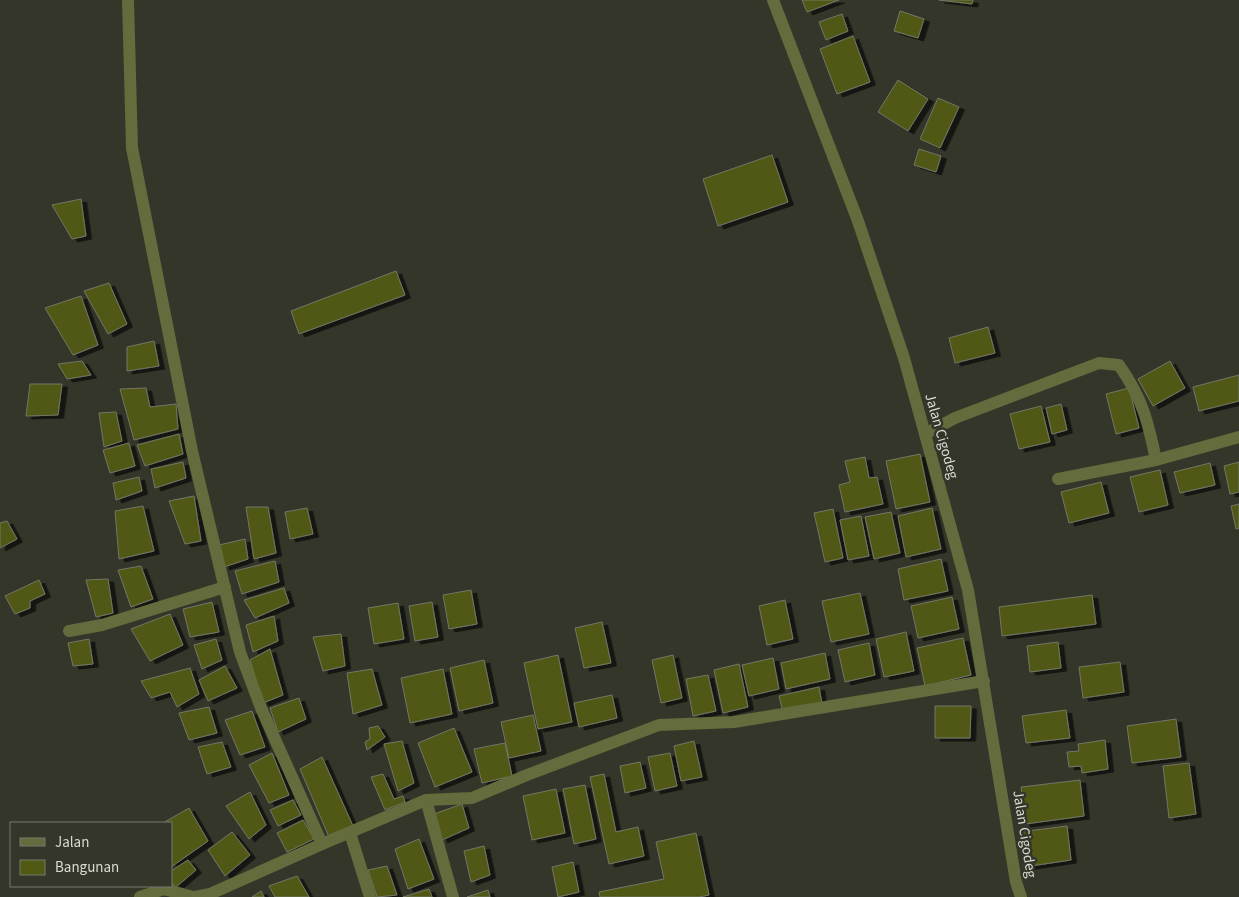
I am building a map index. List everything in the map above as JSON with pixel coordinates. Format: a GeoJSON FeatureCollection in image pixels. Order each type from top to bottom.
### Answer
{"type":"FeatureCollection","features":[{"type":"Feature","properties":{"kind":"street"},"geometry":{"type":"LineString","coordinates":[[128,0],[132,148],[192,451],[240,652],[261,708],[322,844]]}},
{"type":"Feature","properties":{"kind":"street","name":"Jalan Cigodeg"},"geometry":{"type":"LineString","coordinates":[[773,0],[858,221],[904,358],[968,590],[1016,882],[1021,897]]}},
{"type":"Feature","properties":{"kind":"street"},"geometry":{"type":"LineString","coordinates":[[925,434],[955,418],[1099,363],[1119,365],[1135,387],[1146,416],[1156,460]]}},
{"type":"Feature","properties":{"kind":"street"},"geometry":{"type":"LineString","coordinates":[[1058,479],[1156,460],[1239,437]]}},
{"type":"Feature","properties":{"kind":"street"},"geometry":{"type":"LineString","coordinates":[[69,631],[102,625],[225,587]]}},
{"type":"Feature","properties":{"kind":"street"},"geometry":{"type":"LineString","coordinates":[[140,897],[164,890],[194,897],[210,894],[426,800],[472,798],[659,725],[734,722],[984,681]]}},
{"type":"Feature","properties":{"kind":"street"},"geometry":{"type":"LineString","coordinates":[[426,800],[454,897]]}},
{"type":"Feature","properties":{"kind":"street"},"geometry":{"type":"LineString","coordinates":[[350,833],[370,897]]}},
{"type":"Feature","properties":{"kind":"building"},"geometry":{"type":"Polygon","coordinates":[[[802,0],[839,0],[807,12],[802,0]]]}},
{"type":"Feature","properties":{"kind":"building"},"geometry":{"type":"Polygon","coordinates":[[[939,0],[973,0],[972,4],[939,0]]]}},
{"type":"Feature","properties":{"kind":"building"},"geometry":{"type":"Polygon","coordinates":[[[900,11],[924,19],[918,38],[894,31],[900,11]]]}},
{"type":"Feature","properties":{"kind":"building"},"geometry":{"type":"Polygon","coordinates":[[[842,14],[848,31],[826,40],[819,22],[842,14]]]}},
{"type":"Feature","properties":{"kind":"building"},"geometry":{"type":"Polygon","coordinates":[[[853,36],[870,82],[837,94],[820,49],[853,36]]]}},
{"type":"Feature","properties":{"kind":"building"},"geometry":{"type":"Polygon","coordinates":[[[898,80],[928,99],[908,131],[878,112],[898,80]]]}},
{"type":"Feature","properties":{"kind":"building"},"geometry":{"type":"Polygon","coordinates":[[[938,98],[959,107],[940,148],[920,139],[938,98]]]}},
{"type":"Feature","properties":{"kind":"building"},"geometry":{"type":"Polygon","coordinates":[[[919,149],[941,156],[936,172],[914,165],[919,149]]]}},
{"type":"Feature","properties":{"kind":"building"},"geometry":{"type":"Polygon","coordinates":[[[772,155],[788,202],[718,226],[703,179],[772,155]]]}},
{"type":"Feature","properties":{"kind":"building"},"geometry":{"type":"Polygon","coordinates":[[[81,199],[86,236],[72,239],[52,205],[81,199]]]}},
{"type":"Feature","properties":{"kind":"building"},"geometry":{"type":"Polygon","coordinates":[[[396,271],[405,295],[299,334],[291,311],[396,271]]]}},
{"type":"Feature","properties":{"kind":"building"},"geometry":{"type":"Polygon","coordinates":[[[109,283],[127,324],[108,334],[84,291],[109,283]]]}},
{"type":"Feature","properties":{"kind":"building"},"geometry":{"type":"Polygon","coordinates":[[[81,296],[98,345],[73,355],[45,308],[81,296]]]}},
{"type":"Feature","properties":{"kind":"building"},"geometry":{"type":"Polygon","coordinates":[[[988,327],[995,353],[955,363],[949,338],[988,327]]]}},
{"type":"Feature","properties":{"kind":"building"},"geometry":{"type":"Polygon","coordinates":[[[154,341],[159,366],[127,371],[127,347],[154,341]]]}},
{"type":"Feature","properties":{"kind":"building"},"geometry":{"type":"Polygon","coordinates":[[[82,361],[91,375],[67,379],[58,364],[82,361]]]}},
{"type":"Feature","properties":{"kind":"building"},"geometry":{"type":"Polygon","coordinates":[[[1170,361],[1185,388],[1153,406],[1138,379],[1170,361]]]}},
{"type":"Feature","properties":{"kind":"building"},"geometry":{"type":"Polygon","coordinates":[[[1239,375],[1239,401],[1199,411],[1193,387],[1239,375]]]}},
{"type":"Feature","properties":{"kind":"building"},"geometry":{"type":"Polygon","coordinates":[[[30,384],[62,384],[58,415],[26,416],[30,384]]]}},
{"type":"Feature","properties":{"kind":"building"},"geometry":{"type":"Polygon","coordinates":[[[146,388],[150,407],[176,404],[178,429],[134,440],[120,389],[146,388]]]}},
{"type":"Feature","properties":{"kind":"building"},"geometry":{"type":"Polygon","coordinates":[[[1129,388],[1139,428],[1116,434],[1106,394],[1129,388]]]}},
{"type":"Feature","properties":{"kind":"building"},"geometry":{"type":"Polygon","coordinates":[[[1061,404],[1067,430],[1052,434],[1046,408],[1061,404]]]}},
{"type":"Feature","properties":{"kind":"building"},"geometry":{"type":"Polygon","coordinates":[[[1041,406],[1050,442],[1019,449],[1010,414],[1041,406]]]}},
{"type":"Feature","properties":{"kind":"building"},"geometry":{"type":"Polygon","coordinates":[[[116,412],[122,441],[104,447],[99,413],[116,412]]]}},
{"type":"Feature","properties":{"kind":"building"},"geometry":{"type":"Polygon","coordinates":[[[179,434],[183,454],[145,466],[137,445],[179,434]]]}},
{"type":"Feature","properties":{"kind":"building"},"geometry":{"type":"Polygon","coordinates":[[[129,443],[135,466],[110,473],[103,450],[129,443]]]}},
{"type":"Feature","properties":{"kind":"building"},"geometry":{"type":"Polygon","coordinates":[[[920,454],[930,502],[896,509],[886,461],[920,454]]]}},
{"type":"Feature","properties":{"kind":"building"},"geometry":{"type":"Polygon","coordinates":[[[865,457],[869,478],[877,477],[883,504],[845,512],[839,485],[850,482],[845,461],[865,457]]]}},
{"type":"Feature","properties":{"kind":"building"},"geometry":{"type":"Polygon","coordinates":[[[183,462],[186,478],[155,488],[151,469],[183,462]]]}},
{"type":"Feature","properties":{"kind":"building"},"geometry":{"type":"Polygon","coordinates":[[[1239,462],[1239,492],[1230,494],[1224,466],[1239,462]]]}},
{"type":"Feature","properties":{"kind":"building"},"geometry":{"type":"Polygon","coordinates":[[[1210,463],[1215,485],[1180,493],[1174,472],[1210,463]]]}},
{"type":"Feature","properties":{"kind":"building"},"geometry":{"type":"Polygon","coordinates":[[[1160,470],[1168,505],[1139,512],[1130,477],[1160,470]]]}},
{"type":"Feature","properties":{"kind":"building"},"geometry":{"type":"Polygon","coordinates":[[[139,477],[142,491],[116,500],[113,483],[139,477]]]}},
{"type":"Feature","properties":{"kind":"building"},"geometry":{"type":"Polygon","coordinates":[[[1101,482],[1109,513],[1069,523],[1061,492],[1101,482]]]}},
{"type":"Feature","properties":{"kind":"building"},"geometry":{"type":"Polygon","coordinates":[[[194,496],[201,541],[185,544],[169,501],[194,496]]]}},
{"type":"Feature","properties":{"kind":"building"},"geometry":{"type":"Polygon","coordinates":[[[1239,504],[1239,528],[1236,529],[1231,506],[1239,504]]]}},
{"type":"Feature","properties":{"kind":"building"},"geometry":{"type":"Polygon","coordinates":[[[143,506],[154,551],[119,559],[115,511],[143,506]]]}},
{"type":"Feature","properties":{"kind":"building"},"geometry":{"type":"Polygon","coordinates":[[[246,507],[268,507],[276,553],[254,559],[246,507]]]}},
{"type":"Feature","properties":{"kind":"building"},"geometry":{"type":"Polygon","coordinates":[[[307,508],[313,534],[290,539],[285,512],[307,508]]]}},
{"type":"Feature","properties":{"kind":"building"},"geometry":{"type":"Polygon","coordinates":[[[932,508],[941,549],[906,557],[898,516],[932,508]]]}},
{"type":"Feature","properties":{"kind":"building"},"geometry":{"type":"Polygon","coordinates":[[[833,509],[843,558],[825,562],[814,513],[833,509]]]}},
{"type":"Feature","properties":{"kind":"building"},"geometry":{"type":"Polygon","coordinates":[[[891,512],[900,553],[874,559],[865,517],[891,512]]]}},
{"type":"Feature","properties":{"kind":"building"},"geometry":{"type":"Polygon","coordinates":[[[861,516],[869,556],[848,560],[840,520],[861,516]]]}},
{"type":"Feature","properties":{"kind":"building"},"geometry":{"type":"Polygon","coordinates":[[[7,521],[17,539],[0,548],[0,523],[7,521]]]}},
{"type":"Feature","properties":{"kind":"building"},"geometry":{"type":"Polygon","coordinates":[[[245,539],[248,559],[224,567],[219,545],[245,539]]]}},
{"type":"Feature","properties":{"kind":"building"},"geometry":{"type":"Polygon","coordinates":[[[941,559],[948,591],[904,600],[898,569],[941,559]]]}},
{"type":"Feature","properties":{"kind":"building"},"geometry":{"type":"Polygon","coordinates":[[[275,561],[279,582],[242,594],[235,571],[275,561]]]}},
{"type":"Feature","properties":{"kind":"building"},"geometry":{"type":"Polygon","coordinates":[[[141,566],[153,599],[131,607],[118,570],[141,566]]]}},
{"type":"Feature","properties":{"kind":"building"},"geometry":{"type":"Polygon","coordinates":[[[108,579],[113,613],[96,617],[86,580],[108,579]]]}},
{"type":"Feature","properties":{"kind":"building"},"geometry":{"type":"Polygon","coordinates":[[[39,580],[45,594],[30,601],[30,608],[15,614],[5,596],[39,580]]]}},
{"type":"Feature","properties":{"kind":"building"},"geometry":{"type":"Polygon","coordinates":[[[284,588],[289,603],[255,618],[244,600],[284,588]]]}},
{"type":"Feature","properties":{"kind":"building"},"geometry":{"type":"Polygon","coordinates":[[[471,590],[477,624],[449,629],[443,595],[471,590]]]}},
{"type":"Feature","properties":{"kind":"building"},"geometry":{"type":"Polygon","coordinates":[[[860,593],[869,634],[831,642],[822,601],[860,593]]]}},
{"type":"Feature","properties":{"kind":"building"},"geometry":{"type":"Polygon","coordinates":[[[1092,595],[1096,624],[1002,636],[999,607],[1092,595]]]}},
{"type":"Feature","properties":{"kind":"building"},"geometry":{"type":"Polygon","coordinates":[[[952,597],[959,629],[918,638],[911,606],[952,597]]]}},
{"type":"Feature","properties":{"kind":"building"},"geometry":{"type":"Polygon","coordinates":[[[785,600],[793,639],[767,645],[759,606],[785,600]]]}},
{"type":"Feature","properties":{"kind":"building"},"geometry":{"type":"Polygon","coordinates":[[[212,602],[219,632],[190,637],[183,609],[212,602]]]}},
{"type":"Feature","properties":{"kind":"building"},"geometry":{"type":"Polygon","coordinates":[[[432,602],[438,637],[415,641],[409,606],[432,602]]]}},
{"type":"Feature","properties":{"kind":"building"},"geometry":{"type":"Polygon","coordinates":[[[398,603],[404,639],[374,644],[368,608],[398,603]]]}},
{"type":"Feature","properties":{"kind":"building"},"geometry":{"type":"Polygon","coordinates":[[[170,614],[183,645],[150,661],[131,629],[170,614]]]}},
{"type":"Feature","properties":{"kind":"building"},"geometry":{"type":"Polygon","coordinates":[[[274,616],[278,641],[253,652],[246,625],[274,616]]]}},
{"type":"Feature","properties":{"kind":"building"},"geometry":{"type":"Polygon","coordinates":[[[602,622],[611,663],[584,668],[575,628],[602,622]]]}},
{"type":"Feature","properties":{"kind":"building"},"geometry":{"type":"Polygon","coordinates":[[[906,632],[914,671],[884,677],[876,639],[906,632]]]}},
{"type":"Feature","properties":{"kind":"building"},"geometry":{"type":"Polygon","coordinates":[[[341,634],[345,666],[323,671],[313,637],[341,634]]]}},
{"type":"Feature","properties":{"kind":"building"},"geometry":{"type":"Polygon","coordinates":[[[963,638],[971,675],[925,686],[917,648],[963,638]]]}},
{"type":"Feature","properties":{"kind":"building"},"geometry":{"type":"Polygon","coordinates":[[[89,639],[93,664],[73,666],[68,643],[89,639]]]}},
{"type":"Feature","properties":{"kind":"building"},"geometry":{"type":"Polygon","coordinates":[[[216,639],[222,660],[202,669],[194,645],[216,639]]]}},
{"type":"Feature","properties":{"kind":"building"},"geometry":{"type":"Polygon","coordinates":[[[1058,642],[1061,668],[1030,672],[1027,646],[1058,642]]]}},
{"type":"Feature","properties":{"kind":"building"},"geometry":{"type":"Polygon","coordinates":[[[869,643],[875,675],[845,682],[838,650],[869,643]]]}},
{"type":"Feature","properties":{"kind":"building"},"geometry":{"type":"Polygon","coordinates":[[[270,649],[283,695],[263,703],[250,660],[270,649]]]}},
{"type":"Feature","properties":{"kind":"building"},"geometry":{"type":"Polygon","coordinates":[[[825,653],[830,679],[786,689],[781,663],[825,653]]]}},
{"type":"Feature","properties":{"kind":"building"},"geometry":{"type":"Polygon","coordinates":[[[558,655],[572,722],[538,729],[524,663],[558,655]]]}},
{"type":"Feature","properties":{"kind":"building"},"geometry":{"type":"Polygon","coordinates":[[[673,655],[682,698],[661,703],[652,660],[673,655]]]}},
{"type":"Feature","properties":{"kind":"building"},"geometry":{"type":"Polygon","coordinates":[[[773,658],[779,689],[749,696],[742,665],[773,658]]]}},
{"type":"Feature","properties":{"kind":"building"},"geometry":{"type":"Polygon","coordinates":[[[484,660],[493,703],[459,711],[450,668],[484,660]]]}},
{"type":"Feature","properties":{"kind":"building"},"geometry":{"type":"Polygon","coordinates":[[[1120,662],[1124,692],[1083,698],[1079,667],[1120,662]]]}},
{"type":"Feature","properties":{"kind":"building"},"geometry":{"type":"Polygon","coordinates":[[[739,664],[748,707],[723,713],[714,670],[739,664]]]}},
{"type":"Feature","properties":{"kind":"building"},"geometry":{"type":"Polygon","coordinates":[[[225,666],[237,688],[208,701],[199,680],[225,666]]]}},
{"type":"Feature","properties":{"kind":"building"},"geometry":{"type":"Polygon","coordinates":[[[190,668],[199,694],[177,707],[170,692],[151,698],[141,681],[190,668]]]}},
{"type":"Feature","properties":{"kind":"building"},"geometry":{"type":"Polygon","coordinates":[[[372,669],[382,705],[353,714],[347,673],[372,669]]]}},
{"type":"Feature","properties":{"kind":"building"},"geometry":{"type":"Polygon","coordinates":[[[443,669],[452,714],[410,723],[401,678],[443,669]]]}},
{"type":"Feature","properties":{"kind":"building"},"geometry":{"type":"Polygon","coordinates":[[[708,675],[716,711],[693,716],[686,679],[708,675]]]}},
{"type":"Feature","properties":{"kind":"building"},"geometry":{"type":"Polygon","coordinates":[[[819,687],[822,704],[783,712],[779,696],[819,687]]]}},
{"type":"Feature","properties":{"kind":"building"},"geometry":{"type":"Polygon","coordinates":[[[612,695],[617,718],[579,727],[574,703],[612,695]]]}},
{"type":"Feature","properties":{"kind":"building"},"geometry":{"type":"Polygon","coordinates":[[[299,698],[306,719],[278,732],[270,708],[299,698]]]}},
{"type":"Feature","properties":{"kind":"building"},"geometry":{"type":"Polygon","coordinates":[[[935,706],[971,706],[970,738],[935,738],[935,706]]]}},
{"type":"Feature","properties":{"kind":"building"},"geometry":{"type":"Polygon","coordinates":[[[209,707],[217,733],[189,740],[179,713],[209,707]]]}},
{"type":"Feature","properties":{"kind":"building"},"geometry":{"type":"Polygon","coordinates":[[[1066,710],[1070,738],[1026,743],[1022,716],[1066,710]]]}},
{"type":"Feature","properties":{"kind":"building"},"geometry":{"type":"Polygon","coordinates":[[[252,711],[265,747],[240,755],[225,720],[252,711]]]}},
{"type":"Feature","properties":{"kind":"building"},"geometry":{"type":"Polygon","coordinates":[[[533,715],[541,751],[509,758],[501,722],[533,715]]]}},
{"type":"Feature","properties":{"kind":"building"},"geometry":{"type":"Polygon","coordinates":[[[1176,719],[1181,757],[1132,763],[1127,726],[1176,719]]]}},
{"type":"Feature","properties":{"kind":"building"},"geometry":{"type":"Polygon","coordinates":[[[378,726],[385,737],[367,750],[365,742],[370,739],[369,728],[378,726]]]}},
{"type":"Feature","properties":{"kind":"building"},"geometry":{"type":"Polygon","coordinates":[[[454,728],[472,772],[435,787],[418,743],[454,728]]]}},
{"type":"Feature","properties":{"kind":"building"},"geometry":{"type":"Polygon","coordinates":[[[1105,740],[1108,769],[1082,773],[1081,766],[1069,767],[1067,752],[1079,751],[1078,744],[1105,740]]]}},
{"type":"Feature","properties":{"kind":"building"},"geometry":{"type":"Polygon","coordinates":[[[402,741],[414,783],[398,791],[384,744],[402,741]]]}},
{"type":"Feature","properties":{"kind":"building"},"geometry":{"type":"Polygon","coordinates":[[[694,741],[702,777],[681,781],[674,746],[694,741]]]}},
{"type":"Feature","properties":{"kind":"building"},"geometry":{"type":"Polygon","coordinates":[[[222,742],[231,767],[207,774],[198,747],[222,742]]]}},
{"type":"Feature","properties":{"kind":"building"},"geometry":{"type":"Polygon","coordinates":[[[505,743],[512,776],[482,783],[474,749],[505,743]]]}},
{"type":"Feature","properties":{"kind":"building"},"geometry":{"type":"Polygon","coordinates":[[[272,753],[289,795],[269,803],[249,765],[272,753]]]}},
{"type":"Feature","properties":{"kind":"building"},"geometry":{"type":"Polygon","coordinates":[[[670,753],[677,786],[655,791],[648,757],[670,753]]]}},
{"type":"Feature","properties":{"kind":"building"},"geometry":{"type":"Polygon","coordinates":[[[322,757],[353,826],[329,837],[300,769],[322,757]]]}},
{"type":"Feature","properties":{"kind":"building"},"geometry":{"type":"Polygon","coordinates":[[[640,762],[646,788],[625,793],[620,766],[640,762]]]}},
{"type":"Feature","properties":{"kind":"building"},"geometry":{"type":"Polygon","coordinates":[[[1189,763],[1196,814],[1169,818],[1163,766],[1189,763]]]}},
{"type":"Feature","properties":{"kind":"building"},"geometry":{"type":"Polygon","coordinates":[[[383,774],[394,799],[403,796],[405,802],[385,810],[371,777],[383,774]]]}},
{"type":"Feature","properties":{"kind":"building"},"geometry":{"type":"Polygon","coordinates":[[[604,774],[616,832],[638,827],[644,856],[609,864],[590,777],[604,774]]]}},
{"type":"Feature","properties":{"kind":"building"},"geometry":{"type":"Polygon","coordinates":[[[1080,780],[1084,816],[1025,824],[1021,787],[1080,780]]]}},
{"type":"Feature","properties":{"kind":"building"},"geometry":{"type":"Polygon","coordinates":[[[585,785],[596,839],[574,844],[563,789],[585,785]]]}},
{"type":"Feature","properties":{"kind":"building"},"geometry":{"type":"Polygon","coordinates":[[[556,789],[565,833],[532,840],[523,796],[556,789]]]}},
{"type":"Feature","properties":{"kind":"building"},"geometry":{"type":"Polygon","coordinates":[[[250,792],[266,825],[249,839],[226,806],[250,792]]]}},
{"type":"Feature","properties":{"kind":"building"},"geometry":{"type":"Polygon","coordinates":[[[293,800],[301,815],[278,826],[270,810],[293,800]]]}},
{"type":"Feature","properties":{"kind":"building"},"geometry":{"type":"Polygon","coordinates":[[[462,804],[469,828],[442,840],[434,814],[462,804]]]}},
{"type":"Feature","properties":{"kind":"building"},"geometry":{"type":"Polygon","coordinates":[[[189,808],[208,841],[172,866],[172,822],[165,822],[189,808]]]}},
{"type":"Feature","properties":{"kind":"building"},"geometry":{"type":"Polygon","coordinates":[[[303,820],[314,839],[287,852],[277,833],[303,820]]]}},
{"type":"Feature","properties":{"kind":"building"},"geometry":{"type":"Polygon","coordinates":[[[1067,826],[1071,860],[1024,867],[1020,832],[1067,826]]]}},
{"type":"Feature","properties":{"kind":"building"},"geometry":{"type":"Polygon","coordinates":[[[232,832],[250,855],[225,876],[208,850],[232,832]]]}},
{"type":"Feature","properties":{"kind":"building"},"geometry":{"type":"Polygon","coordinates":[[[696,833],[709,895],[699,897],[600,897],[599,892],[664,879],[656,842],[696,833]]]}},
{"type":"Feature","properties":{"kind":"building"},"geometry":{"type":"Polygon","coordinates":[[[419,839],[434,879],[408,889],[395,849],[419,839]]]}},
{"type":"Feature","properties":{"kind":"building"},"geometry":{"type":"Polygon","coordinates":[[[484,846],[490,875],[471,882],[464,851],[484,846]]]}},
{"type":"Feature","properties":{"kind":"building"},"geometry":{"type":"Polygon","coordinates":[[[188,860],[196,870],[176,887],[172,884],[172,870],[188,860]]]}},
{"type":"Feature","properties":{"kind":"building"},"geometry":{"type":"Polygon","coordinates":[[[573,862],[579,892],[558,897],[552,867],[573,862]]]}},
{"type":"Feature","properties":{"kind":"building"},"geometry":{"type":"Polygon","coordinates":[[[387,866],[397,895],[377,897],[368,870],[387,866]]]}},
{"type":"Feature","properties":{"kind":"building"},"geometry":{"type":"Polygon","coordinates":[[[297,876],[309,897],[275,897],[269,886],[297,876]]]}},
{"type":"Feature","properties":{"kind":"building"},"geometry":{"type":"Polygon","coordinates":[[[429,889],[432,897],[403,897],[429,889]]]}},
{"type":"Feature","properties":{"kind":"building"},"geometry":{"type":"Polygon","coordinates":[[[488,890],[490,897],[467,897],[488,890]]]}},
{"type":"Feature","properties":{"kind":"building"},"geometry":{"type":"Polygon","coordinates":[[[261,891],[264,897],[252,897],[261,891]]]}}]}
